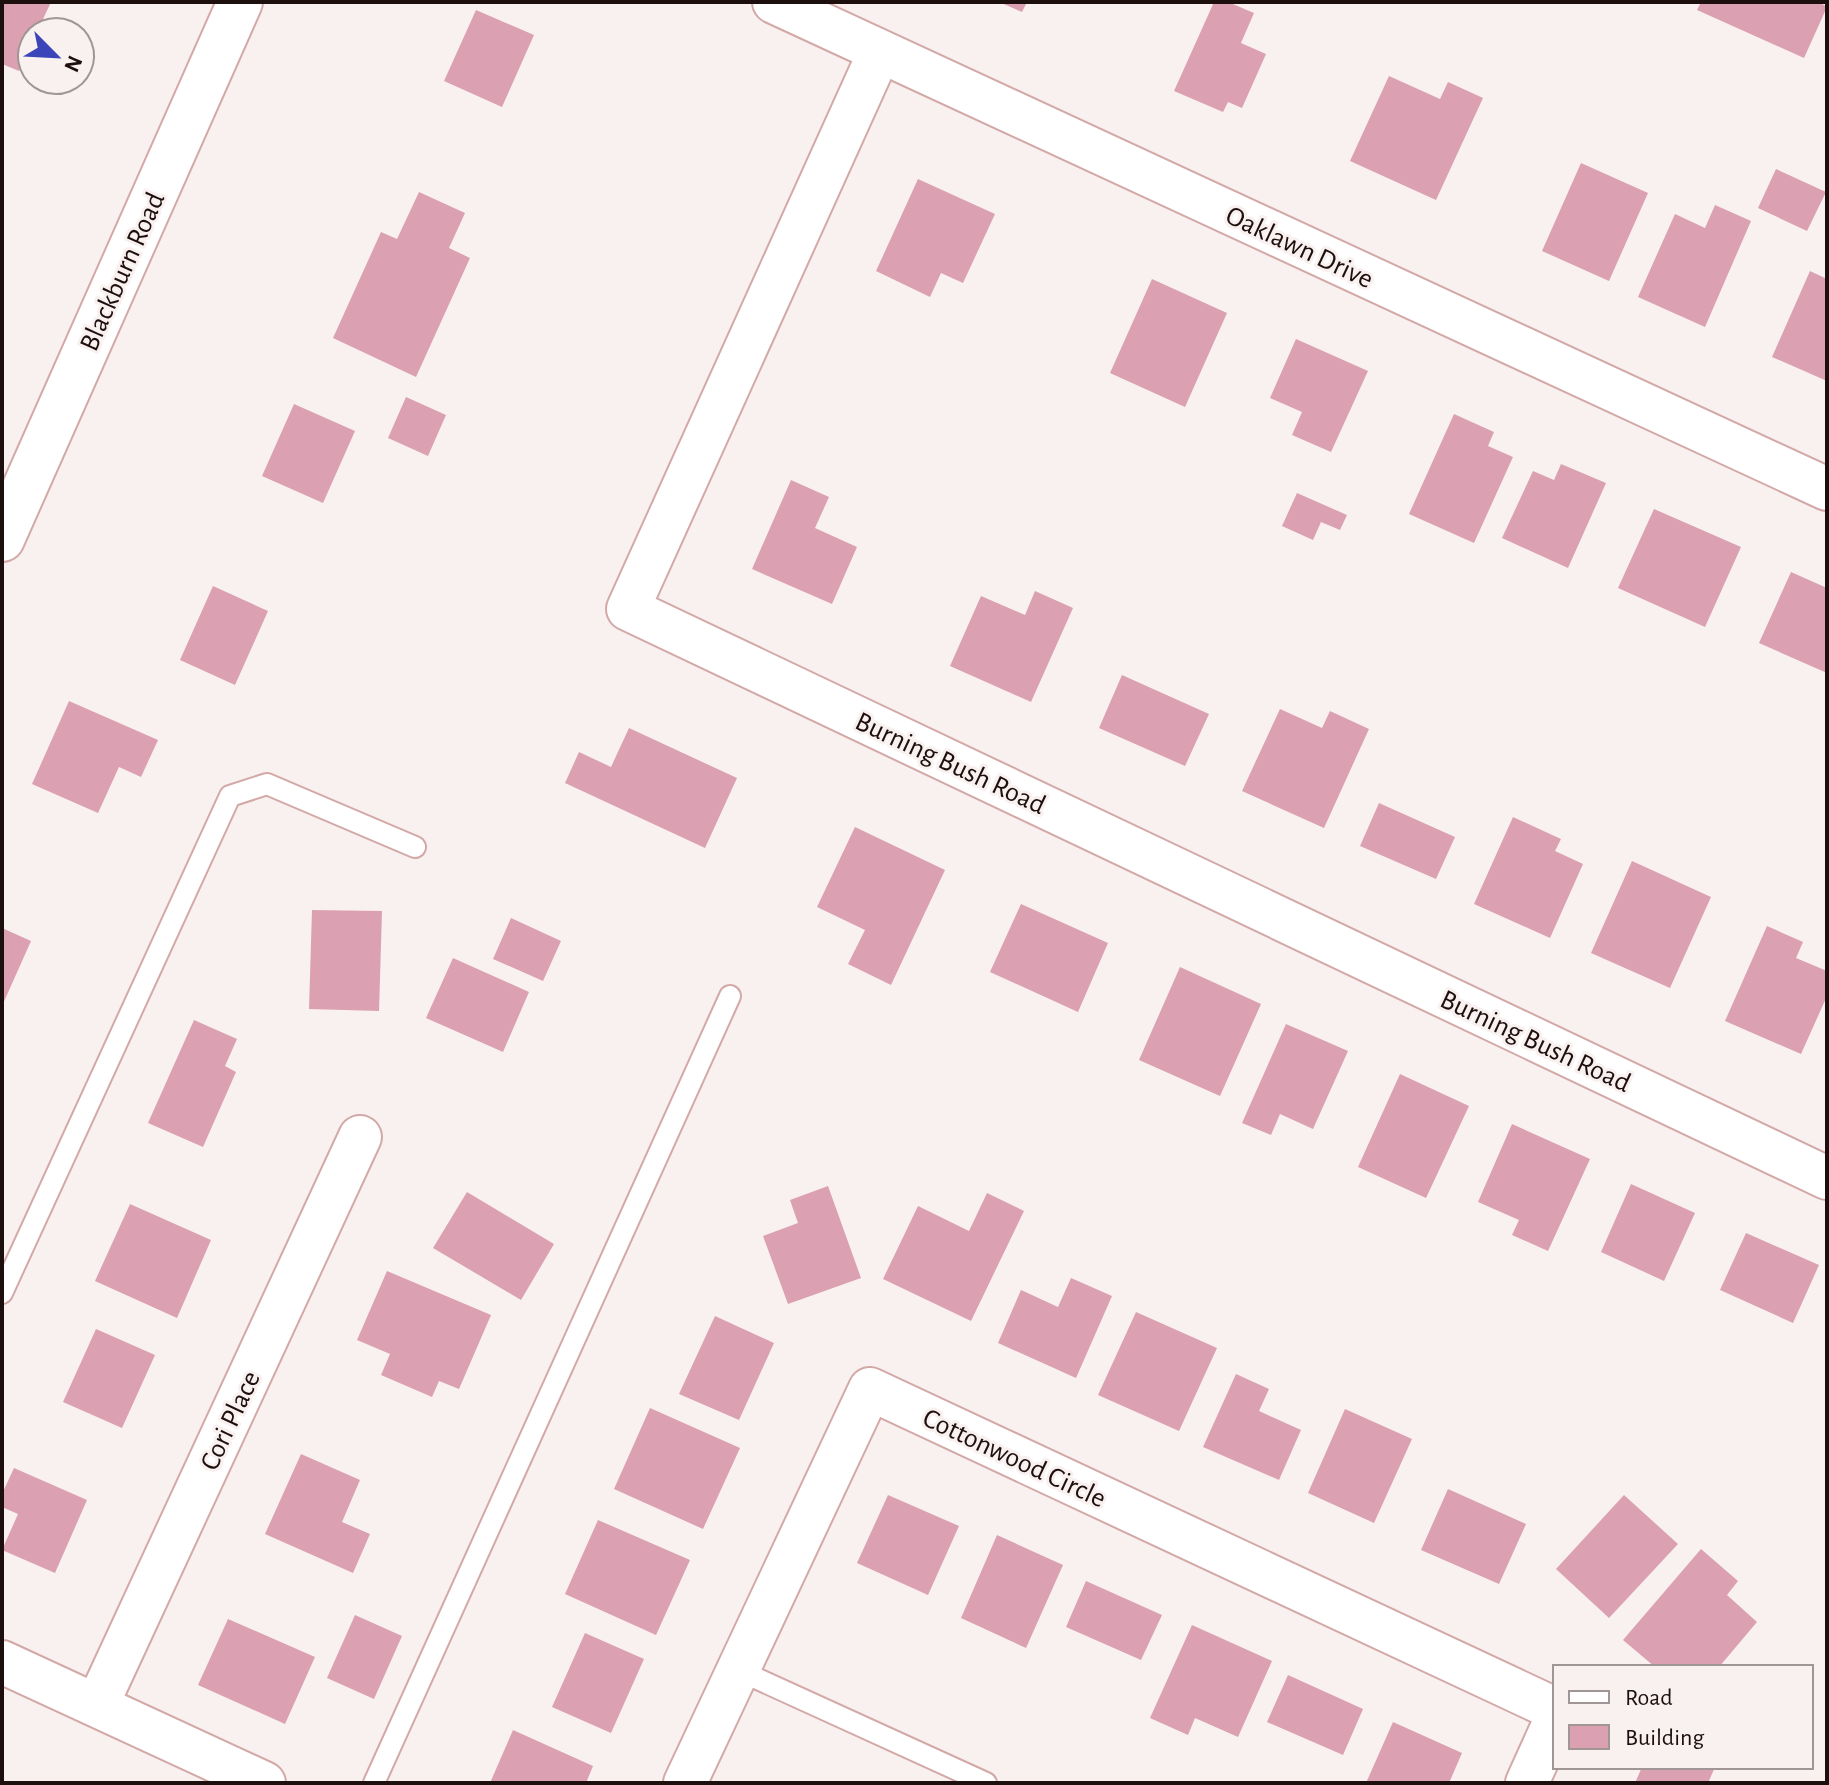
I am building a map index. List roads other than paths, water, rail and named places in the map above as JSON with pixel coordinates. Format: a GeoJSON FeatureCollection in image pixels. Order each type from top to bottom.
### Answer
{"type":"FeatureCollection","features":[{"type":"Feature","properties":{"kind":"main road","name":"Blackburn Road"},"geometry":{"type":"LineString","coordinates":[[2,539],[240,2]]}},
{"type":"Feature","properties":{"kind":"street","name":"Oaklawn Drive"},"geometry":{"type":"LineString","coordinates":[[774,2],[1827,489]]}},
{"type":"Feature","properties":{"kind":"street","name":"Burning Bush Road"},"geometry":{"type":"LineString","coordinates":[[880,51],[628,609],[1827,1178]]}},
{"type":"Feature","properties":{"kind":"street","name":"Cori Place"},"geometry":{"type":"LineString","coordinates":[[98,1703],[360,1137]]}},
{"type":"Feature","properties":{"kind":"street","name":"Cottonwood Circle"},"geometry":{"type":"LineString","coordinates":[[685,1783],[870,1389],[1553,1708]]}},
{"type":"Feature","properties":{"kind":"street"},"geometry":{"type":"LineString","coordinates":[[2,1662],[98,1703],[264,1783]]}},
{"type":"Feature","properties":{"kind":"street"},"geometry":{"type":"LineString","coordinates":[[1527,1783],[1553,1725]]}},
{"type":"Feature","properties":{"kind":"lane"},"geometry":{"type":"LineString","coordinates":[[2,1293],[230,796],[267,784],[415,847]]}},
{"type":"Feature","properties":{"kind":"lane"},"geometry":{"type":"LineString","coordinates":[[374,1783],[730,996]]}},
{"type":"Feature","properties":{"kind":"lane"},"geometry":{"type":"LineString","coordinates":[[738,1670],[986,1783]]}}]}
